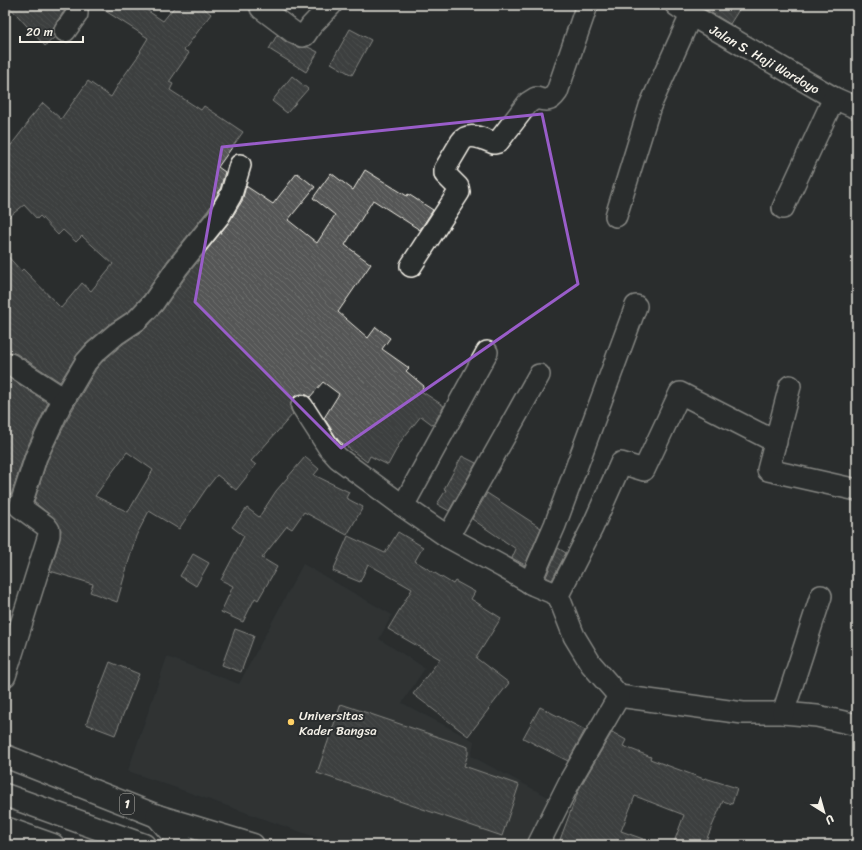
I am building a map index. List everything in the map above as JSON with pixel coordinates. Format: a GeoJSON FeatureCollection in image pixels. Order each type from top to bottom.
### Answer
{"type":"FeatureCollection","features":[{"type":"Feature","properties":{"kind":"highway","name":"1"},"geometry":{"type":"LineString","coordinates":[[5,756],[157,816],[253,845]]}},
{"type":"Feature","properties":{"kind":"highway"},"geometry":{"type":"LineString","coordinates":[[5,796],[144,845]]}},
{"type":"Feature","properties":{"kind":"highway"},"geometry":{"type":"LineString","coordinates":[[157,816],[182,845]]}},
{"type":"Feature","properties":{"kind":"highway"},"geometry":{"type":"LineString","coordinates":[[5,828],[54,845]]}},
{"type":"Feature","properties":{"kind":"street"},"geometry":{"type":"LineString","coordinates":[[65,31],[77,14],[77,5]]}},
{"type":"Feature","properties":{"kind":"street"},"geometry":{"type":"LineString","coordinates":[[261,8],[293,32],[302,36],[305,35],[311,26],[331,5]]}},
{"type":"Feature","properties":{"kind":"street"},"geometry":{"type":"LineString","coordinates":[[411,266],[459,192],[458,187],[445,174],[445,169],[463,139],[470,136],[494,143],[498,142],[528,103],[536,98],[546,100],[553,98],[557,92],[587,5]]}},
{"type":"Feature","properties":{"kind":"street"},"geometry":{"type":"LineString","coordinates":[[616,216],[650,106],[683,10]]}},
{"type":"Feature","properties":{"kind":"street","name":"Jalan S. Haji Wardoyo"},"geometry":{"type":"LineString","coordinates":[[683,10],[834,98],[857,108]]}},
{"type":"Feature","properties":{"kind":"street"},"geometry":{"type":"LineString","coordinates":[[783,208],[834,98]]}},
{"type":"Feature","properties":{"kind":"street"},"geometry":{"type":"LineString","coordinates":[[5,676],[49,532],[46,526],[22,508],[20,504],[36,457],[64,399],[90,357],[116,334],[143,314],[177,268],[219,216],[231,195],[240,165]]}},
{"type":"Feature","properties":{"kind":"street"},"geometry":{"type":"LineString","coordinates":[[530,583],[555,525],[636,306]]}},
{"type":"Feature","properties":{"kind":"street"},"geometry":{"type":"LineString","coordinates":[[403,506],[487,352]]}},
{"type":"Feature","properties":{"kind":"street"},"geometry":{"type":"LineString","coordinates":[[10,364],[64,399]]}},
{"type":"Feature","properties":{"kind":"street"},"geometry":{"type":"LineString","coordinates":[[448,537],[539,375]]}},
{"type":"Feature","properties":{"kind":"street"},"geometry":{"type":"LineString","coordinates":[[790,386],[768,470],[857,490]]}},
{"type":"Feature","properties":{"kind":"street"},"geometry":{"type":"LineString","coordinates":[[558,595],[592,528],[621,463],[644,470],[680,393],[776,442]]}},
{"type":"Feature","properties":{"kind":"street"},"geometry":{"type":"LineString","coordinates":[[302,406],[329,448],[338,458],[403,506],[448,537],[530,583],[558,595],[574,636],[591,664],[612,710]]}},
{"type":"Feature","properties":{"kind":"street"},"geometry":{"type":"LineString","coordinates":[[783,713],[821,596]]}},
{"type":"Feature","properties":{"kind":"street"},"geometry":{"type":"LineString","coordinates":[[612,710],[783,713],[817,716],[857,724]]}},
{"type":"Feature","properties":{"kind":"street"},"geometry":{"type":"LineString","coordinates":[[538,845],[571,779],[612,710]]}},
{"type":"Feature","properties":{"kind":"highlighted area"},"geometry":{"type":"Polygon","coordinates":[[[542,114],[578,284],[341,448],[195,302],[222,147],[542,114]]]}},
{"type":"Feature","properties":{"kind":"shaded area","name":"Universitas Kader Bangsa"},"geometry":{"type":"Polygon","coordinates":[[[303,564],[392,615],[379,639],[425,668],[402,703],[474,741],[471,756],[550,798],[525,845],[338,845],[128,771],[167,657],[239,684],[303,564]]]}},
{"type":"Feature","properties":{"kind":"building"},"geometry":{"type":"Polygon","coordinates":[[[8,5],[65,5],[65,10],[55,24],[53,30],[55,37],[45,46],[8,5]]]}},
{"type":"Feature","properties":{"kind":"building"},"geometry":{"type":"Polygon","coordinates":[[[96,5],[139,5],[163,21],[176,5],[200,5],[211,14],[184,50],[189,53],[169,82],[173,84],[170,90],[201,110],[204,106],[243,132],[218,167],[225,172],[220,190],[209,209],[168,260],[144,295],[129,311],[108,325],[86,344],[76,356],[60,382],[17,354],[11,352],[5,353],[5,253],[21,271],[23,269],[61,308],[82,283],[91,291],[113,264],[82,236],[76,242],[63,230],[58,235],[40,216],[37,219],[24,205],[5,220],[5,153],[28,123],[27,122],[43,103],[61,119],[88,81],[111,97],[141,52],[140,51],[148,38],[96,5]]]}},
{"type":"Feature","properties":{"kind":"building"},"geometry":{"type":"Polygon","coordinates":[[[698,5],[742,5],[730,24],[698,5]]]}},
{"type":"Feature","properties":{"kind":"building"},"geometry":{"type":"Polygon","coordinates":[[[350,29],[371,40],[352,75],[331,63],[350,29]]]}},
{"type":"Feature","properties":{"kind":"building"},"geometry":{"type":"Polygon","coordinates":[[[277,35],[286,42],[297,47],[308,47],[318,52],[306,72],[269,49],[277,35]]]}},
{"type":"Feature","properties":{"kind":"building"},"geometry":{"type":"Polygon","coordinates":[[[292,76],[308,89],[287,113],[272,101],[292,76]]]}},
{"type":"Feature","properties":{"kind":"building"},"geometry":{"type":"Polygon","coordinates":[[[365,170],[433,210],[420,230],[373,200],[345,245],[371,264],[338,312],[368,338],[376,327],[390,338],[382,349],[409,368],[406,371],[424,386],[421,391],[444,406],[433,425],[421,416],[401,441],[388,465],[370,456],[367,462],[338,440],[324,418],[339,394],[323,382],[310,397],[301,394],[295,396],[290,407],[293,414],[251,461],[256,465],[236,490],[217,475],[179,529],[149,511],[136,536],[117,602],[90,592],[93,584],[50,571],[60,539],[61,530],[55,519],[34,502],[47,461],[70,414],[96,369],[123,344],[146,328],[162,311],[187,275],[229,222],[242,201],[246,186],[273,204],[297,173],[315,187],[288,220],[317,243],[335,215],[313,198],[331,173],[353,190],[365,170]],[[127,452],[95,496],[128,512],[153,470],[127,452]]]}},
{"type":"Feature","properties":{"kind":"building"},"geometry":{"type":"Polygon","coordinates":[[[5,375],[48,403],[25,452],[11,495],[5,491],[5,375]]]}},
{"type":"Feature","properties":{"kind":"building"},"geometry":{"type":"Polygon","coordinates":[[[462,456],[476,463],[449,511],[437,504],[446,490],[444,489],[462,456]]]}},
{"type":"Feature","properties":{"kind":"building"},"geometry":{"type":"Polygon","coordinates":[[[305,457],[319,469],[314,475],[349,492],[346,498],[363,507],[347,535],[304,512],[292,529],[287,526],[262,558],[277,567],[258,600],[255,598],[243,622],[221,612],[233,586],[221,580],[244,536],[232,527],[247,508],[259,517],[276,491],[305,457]]]}},
{"type":"Feature","properties":{"kind":"building"},"geometry":{"type":"Polygon","coordinates":[[[487,493],[541,528],[525,565],[512,558],[516,549],[472,519],[487,493]]]}},
{"type":"Feature","properties":{"kind":"building"},"geometry":{"type":"Polygon","coordinates":[[[398,532],[423,547],[415,561],[453,584],[455,581],[475,592],[471,599],[501,618],[476,658],[509,683],[468,736],[413,694],[440,659],[388,629],[412,589],[368,564],[360,582],[333,571],[348,536],[385,553],[398,532]]]}},
{"type":"Feature","properties":{"kind":"building"},"geometry":{"type":"Polygon","coordinates":[[[558,548],[566,553],[552,580],[546,577],[558,548]]]}},
{"type":"Feature","properties":{"kind":"building"},"geometry":{"type":"Polygon","coordinates":[[[193,554],[209,563],[196,586],[180,576],[193,554]]]}},
{"type":"Feature","properties":{"kind":"building"},"geometry":{"type":"Polygon","coordinates":[[[235,629],[254,636],[241,672],[222,665],[235,629]]]}},
{"type":"Feature","properties":{"kind":"building"},"geometry":{"type":"Polygon","coordinates":[[[110,662],[139,674],[115,735],[86,724],[110,662]]]}},
{"type":"Feature","properties":{"kind":"building"},"geometry":{"type":"Polygon","coordinates":[[[341,704],[468,747],[468,754],[464,766],[519,785],[502,836],[317,773],[341,704]]]}},
{"type":"Feature","properties":{"kind":"building"},"geometry":{"type":"Polygon","coordinates":[[[540,707],[585,730],[568,761],[523,738],[540,707]]]}},
{"type":"Feature","properties":{"kind":"building"},"geometry":{"type":"Polygon","coordinates":[[[612,732],[626,740],[623,746],[651,757],[650,759],[704,779],[705,778],[737,788],[732,804],[723,801],[704,845],[673,845],[684,815],[635,796],[621,831],[654,843],[654,845],[558,845],[579,789],[612,732]]]}},
{"type":"Feature","properties":{"kind":"place","name":"Universitas Kader Bangsa"},"geometry":{"type":"Point","coordinates":[291,722]}}]}
